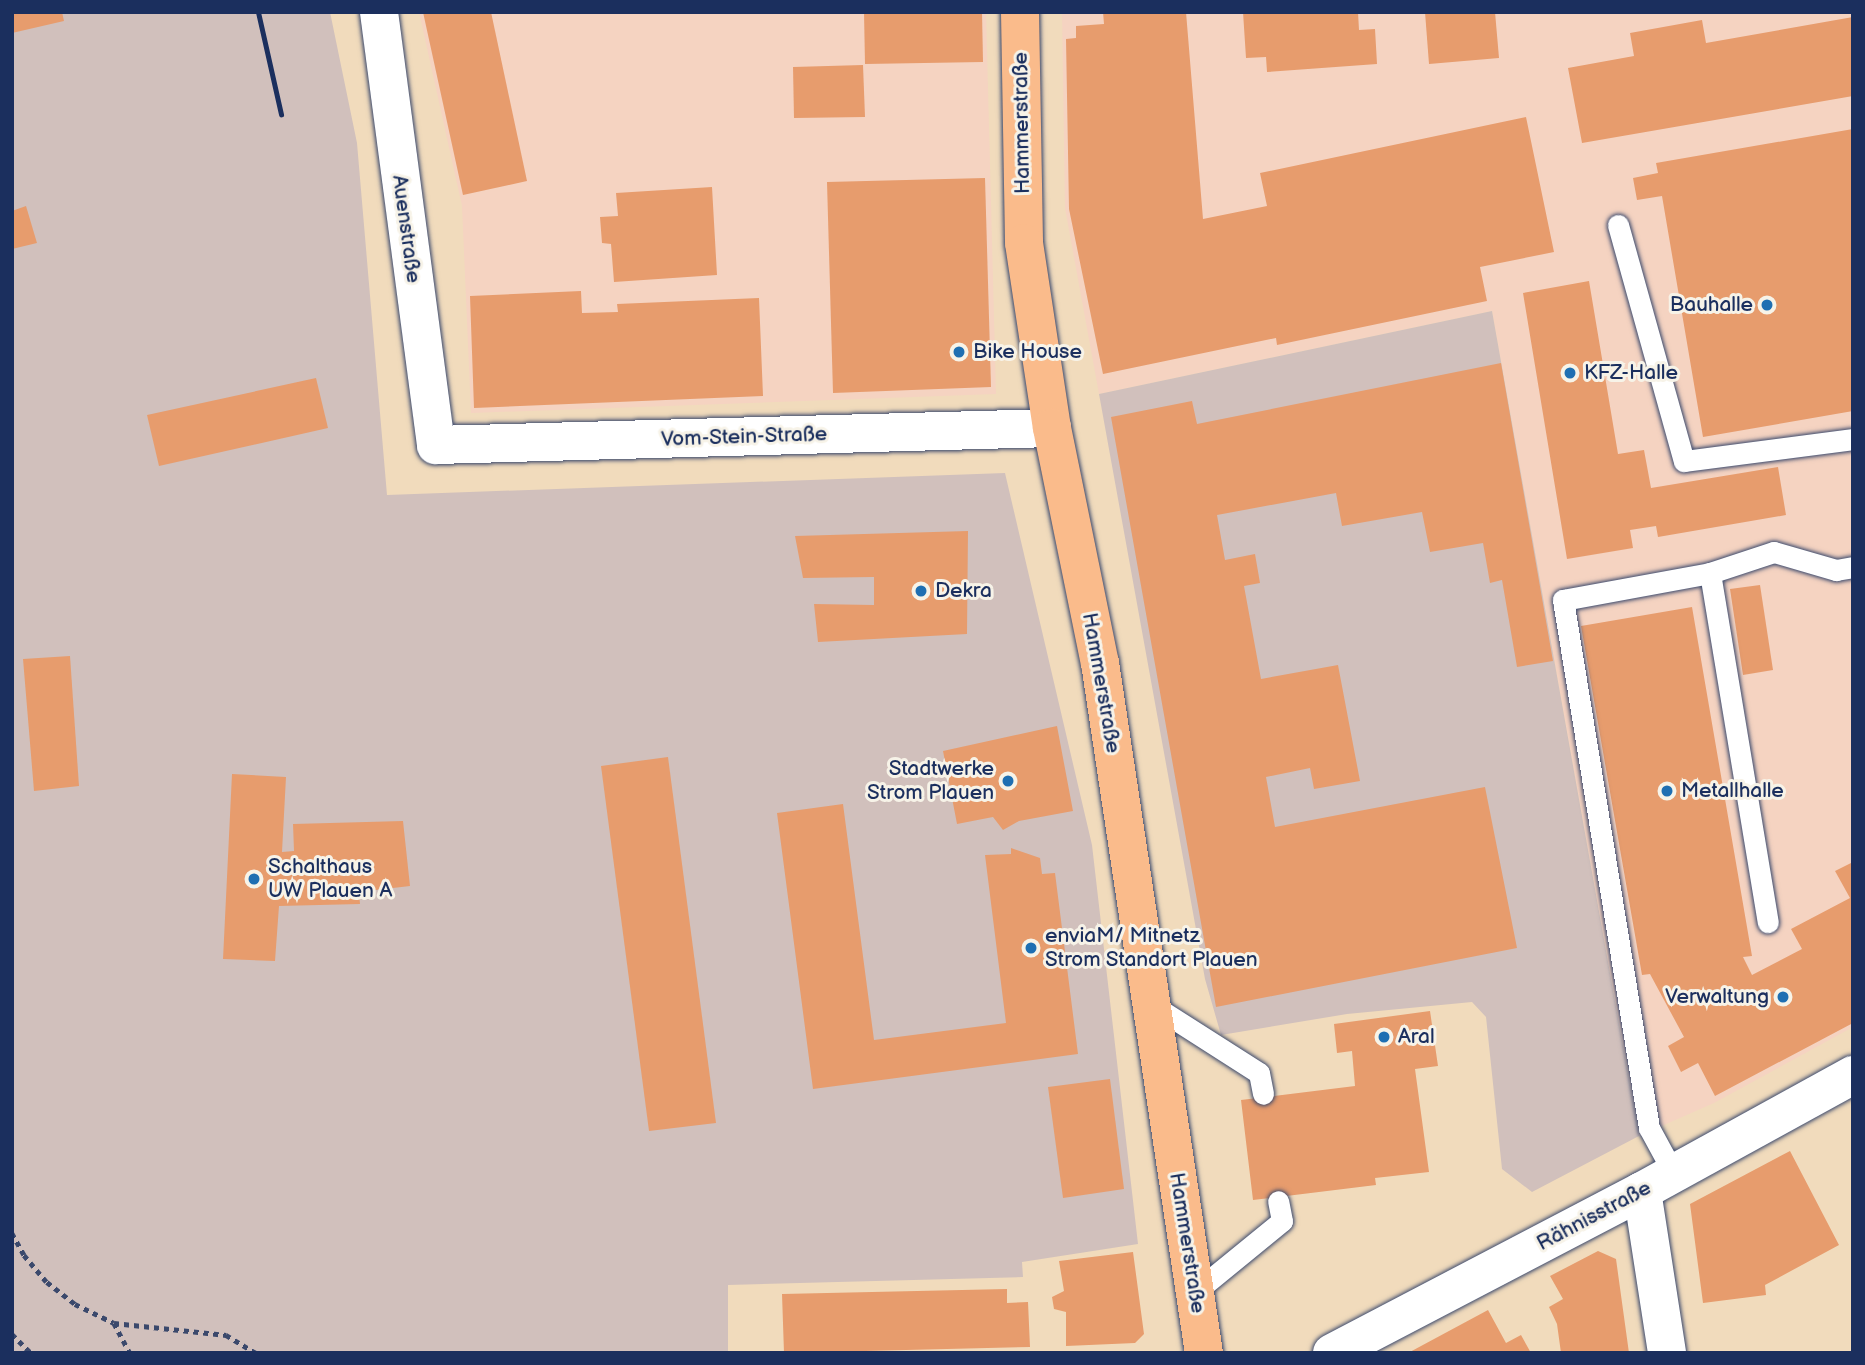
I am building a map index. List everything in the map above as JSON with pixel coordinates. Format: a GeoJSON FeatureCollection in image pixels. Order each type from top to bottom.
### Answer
{"type":"FeatureCollection","features":[{"type":"Feature","properties":{"kind":"main road","name":"Hammerstraße"},"geometry":{"type":"LineString","coordinates":[[1020,12],[1024,243],[1052,428],[1100,663],[1204,1353]]}},
{"type":"Feature","properties":{"kind":"street","name":"Auenstraße"},"geometry":{"type":"LineString","coordinates":[[379,12],[436,445]]}},
{"type":"Feature","properties":{"kind":"street","name":"Vom-Stein-Straße"},"geometry":{"type":"LineString","coordinates":[[436,445],[1052,428]]}},
{"type":"Feature","properties":{"kind":"street","name":"Rähnisstraße"},"geometry":{"type":"LineString","coordinates":[[1332,1353],[1658,1182],[1853,1074]]}},
{"type":"Feature","properties":{"kind":"street"},"geometry":{"type":"LineString","coordinates":[[1658,1182],[1667,1353]]}},
{"type":"Feature","properties":{"kind":"lane"},"geometry":{"type":"LineString","coordinates":[[1618,225],[1684,461],[1853,439]]}},
{"type":"Feature","properties":{"kind":"lane"},"geometry":{"type":"LineString","coordinates":[[1658,1182],[1563,600],[1710,573],[1774,552],[1836,570],[1853,567]]}},
{"type":"Feature","properties":{"kind":"lane"},"geometry":{"type":"LineString","coordinates":[[1710,573],[1768,922]]}},
{"type":"Feature","properties":{"kind":"lane"},"geometry":{"type":"LineString","coordinates":[[1151,1004],[1259,1073],[1263,1094]]}},
{"type":"Feature","properties":{"kind":"lane"},"geometry":{"type":"LineString","coordinates":[[1195,1292],[1282,1221],[1278,1201]]}},
{"type":"Feature","properties":{"kind":"path"},"geometry":{"type":"LineString","coordinates":[[12,1233],[23,1255],[47,1282],[75,1304],[114,1323],[206,1330],[226,1335],[256,1353]]}},
{"type":"Feature","properties":{"kind":"path"},"geometry":{"type":"LineString","coordinates":[[114,1323],[130,1353]]}},
{"type":"Feature","properties":{"kind":"path"},"geometry":{"type":"LineString","coordinates":[[12,1334],[31,1353]]}},
{"type":"Feature","properties":{"kind":"shaded area"},"geometry":{"type":"Polygon","coordinates":[[[12,12],[330,12],[357,143],[387,495],[1005,473],[1092,845],[1138,1244],[1022,1262],[1023,1277],[728,1285],[728,1353],[12,1353],[12,12]]]}},
{"type":"Feature","properties":{"kind":"shaded area"},"geometry":{"type":"Polygon","coordinates":[[[419,12],[986,12],[996,394],[471,413],[462,206],[419,12]]]}},
{"type":"Feature","properties":{"kind":"shaded area"},"geometry":{"type":"Polygon","coordinates":[[[1062,12],[1853,12],[1853,1027],[1714,1103],[1639,1136],[1492,311],[1099,394],[1065,208],[1062,12]]]}},
{"type":"Feature","properties":{"kind":"shaded area"},"geometry":{"type":"Polygon","coordinates":[[[1492,311],[1639,1136],[1532,1192],[1502,1169],[1486,1017],[1472,1002],[1347,1014],[1221,1035],[1205,979],[1099,394],[1492,311]]]}},
{"type":"Feature","properties":{"kind":"building"},"geometry":{"type":"Polygon","coordinates":[[[12,12],[62,12],[64,21],[12,33],[12,12]]]}},
{"type":"Feature","properties":{"kind":"building"},"geometry":{"type":"Polygon","coordinates":[[[423,12],[491,12],[527,181],[463,195],[423,12]]]}},
{"type":"Feature","properties":{"kind":"building"},"geometry":{"type":"Polygon","coordinates":[[[864,12],[982,12],[983,62],[865,64],[864,12]]]}},
{"type":"Feature","properties":{"kind":"building"},"geometry":{"type":"Polygon","coordinates":[[[1103,12],[1186,12],[1203,219],[1267,206],[1260,173],[1526,117],[1554,252],[1480,267],[1487,301],[1277,345],[1276,338],[1103,374],[1069,209],[1066,39],[1076,38],[1076,26],[1104,24],[1103,12]]]}},
{"type":"Feature","properties":{"kind":"building"},"geometry":{"type":"Polygon","coordinates":[[[1243,12],[1358,12],[1359,30],[1375,29],[1377,64],[1267,72],[1266,57],[1246,58],[1243,12]]]}},
{"type":"Feature","properties":{"kind":"building"},"geometry":{"type":"Polygon","coordinates":[[[1425,12],[1495,12],[1499,58],[1429,64],[1425,12]]]}},
{"type":"Feature","properties":{"kind":"building"},"geometry":{"type":"Polygon","coordinates":[[[1853,17],[1853,96],[1582,143],[1568,68],[1634,56],[1630,33],[1702,20],[1706,43],[1853,17]]]}},
{"type":"Feature","properties":{"kind":"building"},"geometry":{"type":"Polygon","coordinates":[[[863,65],[865,117],[794,118],[793,67],[863,65]]]}},
{"type":"Feature","properties":{"kind":"building","name":"Bauhalle"},"geometry":{"type":"Polygon","coordinates":[[[1853,129],[1853,411],[1703,437],[1662,196],[1637,200],[1633,178],[1658,173],[1656,163],[1853,129]]]}},
{"type":"Feature","properties":{"kind":"building"},"geometry":{"type":"Polygon","coordinates":[[[985,178],[991,387],[833,393],[827,182],[985,178]]]}},
{"type":"Feature","properties":{"kind":"building"},"geometry":{"type":"Polygon","coordinates":[[[712,187],[717,275],[614,282],[611,244],[602,243],[600,217],[618,216],[616,193],[712,187]]]}},
{"type":"Feature","properties":{"kind":"building"},"geometry":{"type":"Polygon","coordinates":[[[26,206],[37,243],[12,249],[12,211],[26,206]]]}},
{"type":"Feature","properties":{"kind":"building","name":"KFZ-Halle"},"geometry":{"type":"Polygon","coordinates":[[[1589,281],[1618,454],[1644,450],[1651,488],[1778,467],[1786,515],[1658,537],[1656,526],[1630,530],[1633,548],[1567,559],[1523,293],[1589,281]]]}},
{"type":"Feature","properties":{"kind":"building"},"geometry":{"type":"Polygon","coordinates":[[[581,291],[582,313],[618,312],[617,304],[759,298],[763,396],[474,408],[470,296],[581,291]]]}},
{"type":"Feature","properties":{"kind":"building"},"geometry":{"type":"Polygon","coordinates":[[[1501,363],[1553,661],[1517,667],[1502,580],[1490,583],[1483,543],[1430,552],[1422,512],[1342,526],[1336,493],[1217,515],[1225,560],[1255,554],[1260,583],[1244,586],[1261,679],[1338,665],[1360,781],[1314,789],[1310,768],[1266,777],[1275,827],[1485,787],[1517,948],[1216,1007],[1111,417],[1192,401],[1197,424],[1501,363]]]}},
{"type":"Feature","properties":{"kind":"building"},"geometry":{"type":"Polygon","coordinates":[[[316,378],[328,428],[159,466],[147,415],[316,378]]]}},
{"type":"Feature","properties":{"kind":"building","name":"Dekra"},"geometry":{"type":"Polygon","coordinates":[[[968,531],[967,634],[818,642],[814,604],[874,605],[874,577],[803,578],[795,536],[968,531]]]}},
{"type":"Feature","properties":{"kind":"building"},"geometry":{"type":"Polygon","coordinates":[[[1760,585],[1773,670],[1743,675],[1730,589],[1760,585]]]}},
{"type":"Feature","properties":{"kind":"building","name":"Metallhalle"},"geometry":{"type":"Polygon","coordinates":[[[1692,607],[1752,956],[1743,957],[1752,975],[1802,949],[1791,929],[1850,898],[1835,871],[1853,862],[1853,1023],[1715,1096],[1698,1063],[1681,1072],[1668,1046],[1684,1037],[1650,974],[1642,975],[1581,626],[1692,607]]]}},
{"type":"Feature","properties":{"kind":"building"},"geometry":{"type":"Polygon","coordinates":[[[70,656],[79,786],[34,791],[23,659],[70,656]]]}},
{"type":"Feature","properties":{"kind":"building","name":"Stadtwerke Strom Plauen"},"geometry":{"type":"Polygon","coordinates":[[[1057,726],[1073,811],[1019,821],[1003,830],[993,817],[957,824],[943,751],[1057,726]]]}},
{"type":"Feature","properties":{"kind":"building"},"geometry":{"type":"Polygon","coordinates":[[[668,757],[716,1123],[649,1131],[601,766],[668,757]]]}},
{"type":"Feature","properties":{"kind":"building"},"geometry":{"type":"Polygon","coordinates":[[[232,774],[286,777],[282,852],[294,851],[293,824],[403,821],[410,886],[359,892],[360,904],[279,906],[275,961],[223,959],[232,774]]]}},
{"type":"Feature","properties":{"kind":"building","name":"enviaM/ Mitnetz Strom Standort Plauen"},"geometry":{"type":"Polygon","coordinates":[[[843,804],[874,1040],[1006,1023],[985,855],[1011,854],[1011,848],[1040,858],[1042,874],[1055,873],[1078,1054],[813,1089],[777,813],[843,804]]]}},
{"type":"Feature","properties":{"kind":"building"},"geometry":{"type":"Polygon","coordinates":[[[1430,1011],[1438,1066],[1415,1069],[1429,1172],[1375,1178],[1376,1185],[1253,1200],[1241,1100],[1355,1086],[1352,1051],[1337,1053],[1334,1024],[1430,1011]]]}},
{"type":"Feature","properties":{"kind":"building"},"geometry":{"type":"Polygon","coordinates":[[[1110,1079],[1124,1189],[1063,1198],[1048,1087],[1110,1079]]]}},
{"type":"Feature","properties":{"kind":"building"},"geometry":{"type":"Polygon","coordinates":[[[1790,1151],[1839,1245],[1765,1285],[1766,1295],[1703,1303],[1690,1204],[1790,1151]]]}},
{"type":"Feature","properties":{"kind":"building"},"geometry":{"type":"Polygon","coordinates":[[[1598,1251],[1616,1259],[1629,1353],[1561,1353],[1557,1324],[1549,1307],[1563,1299],[1550,1276],[1598,1251]]]}},
{"type":"Feature","properties":{"kind":"building"},"geometry":{"type":"Polygon","coordinates":[[[1133,1252],[1144,1334],[1135,1343],[1066,1346],[1066,1312],[1054,1309],[1052,1297],[1064,1291],[1059,1261],[1133,1252]]]}},
{"type":"Feature","properties":{"kind":"building"},"geometry":{"type":"Polygon","coordinates":[[[1007,1289],[1007,1303],[1028,1302],[1030,1347],[784,1353],[782,1294],[1007,1289]]]}},
{"type":"Feature","properties":{"kind":"building"},"geometry":{"type":"Polygon","coordinates":[[[1488,1310],[1506,1343],[1521,1335],[1531,1353],[1408,1353],[1488,1310]]]}},
{"type":"Feature","properties":{"kind":"railway"},"geometry":{"type":"LineString","coordinates":[[258,12],[281,114]]}},
{"type":"Feature","properties":{"kind":"place","name":"Bauhalle"},"geometry":{"type":"Point","coordinates":[1767,305]}},
{"type":"Feature","properties":{"kind":"place","name":"Bike House"},"geometry":{"type":"Point","coordinates":[959,352]}},
{"type":"Feature","properties":{"kind":"place","name":"KFZ-Halle"},"geometry":{"type":"Point","coordinates":[1570,373]}},
{"type":"Feature","properties":{"kind":"place","name":"Dekra"},"geometry":{"type":"Point","coordinates":[921,591]}},
{"type":"Feature","properties":{"kind":"place","name":"Stadtwerke Strom Plauen"},"geometry":{"type":"Point","coordinates":[1008,781]}},
{"type":"Feature","properties":{"kind":"place","name":"Metallhalle"},"geometry":{"type":"Point","coordinates":[1667,791]}},
{"type":"Feature","properties":{"kind":"place","name":"Schalthaus UW Plauen A"},"geometry":{"type":"Point","coordinates":[254,879]}},
{"type":"Feature","properties":{"kind":"place","name":"enviaM/ Mitnetz Strom Standort Plauen"},"geometry":{"type":"Point","coordinates":[1031,948]}},
{"type":"Feature","properties":{"kind":"place","name":"Verwaltung"},"geometry":{"type":"Point","coordinates":[1783,997]}},
{"type":"Feature","properties":{"kind":"place","name":"Aral"},"geometry":{"type":"Point","coordinates":[1384,1037]}}]}
